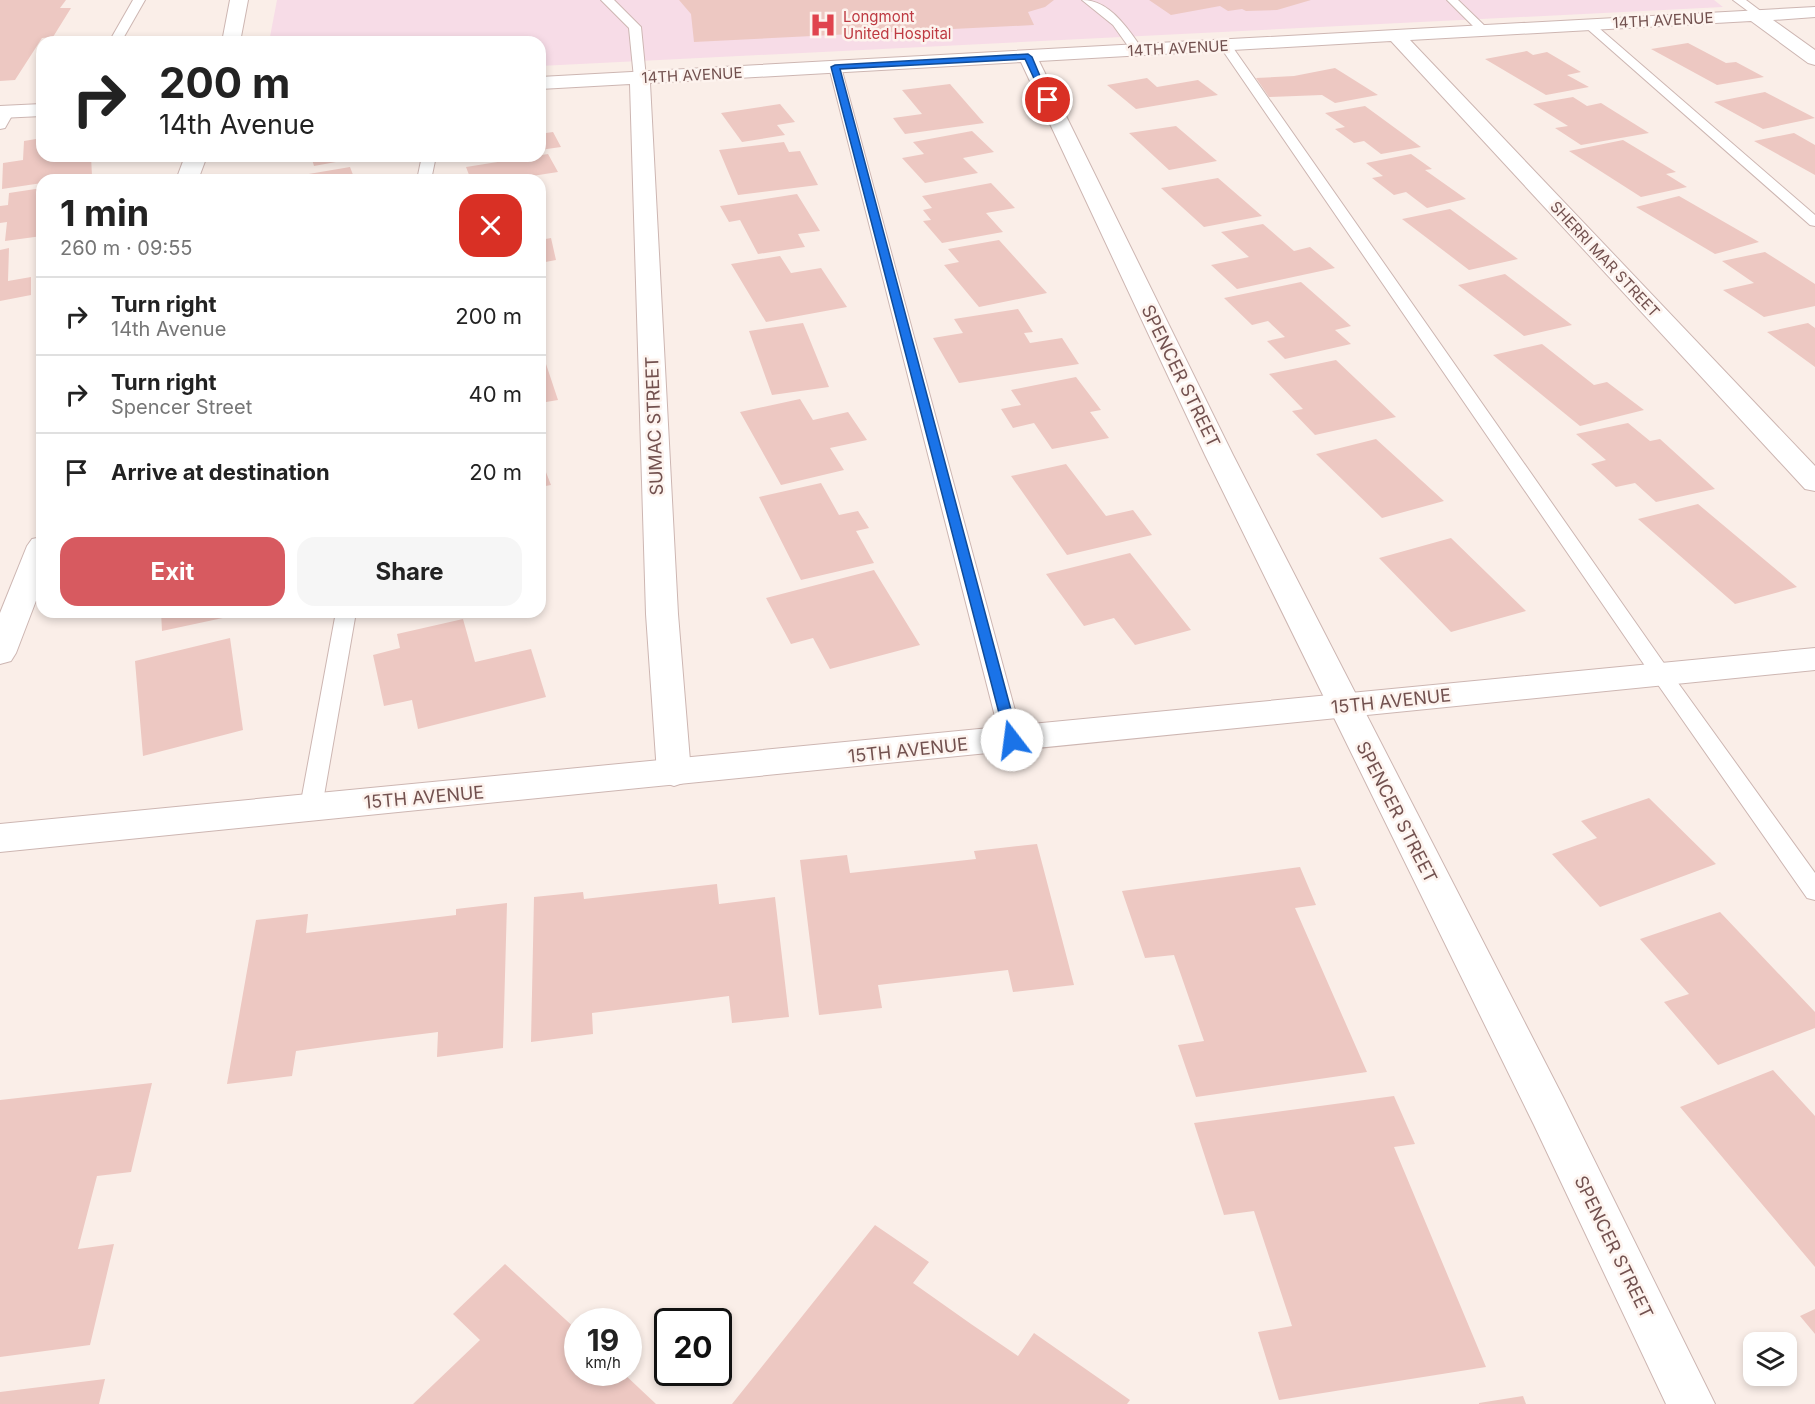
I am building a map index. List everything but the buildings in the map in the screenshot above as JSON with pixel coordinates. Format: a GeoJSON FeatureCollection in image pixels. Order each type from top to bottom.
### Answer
{"type":"FeatureCollection","features":[{"type":"Feature","properties":{"kind":"street"},"geometry":{"type":"LineString","coordinates":[[232,36],[239,0]]}},
{"type":"Feature","properties":{"kind":"street","name":"14TH AVENUE"},"geometry":{"type":"LineString","coordinates":[[546,83],[1815,12]]}},
{"type":"Feature","properties":{"kind":"street"},"geometry":{"type":"LineString","coordinates":[[1757,15],[1815,59]]}},
{"type":"Feature","properties":{"kind":"street","name":"SHERRI MAR STREET"},"geometry":{"type":"LineString","coordinates":[[1396,36],[1815,483]]}},
{"type":"Feature","properties":{"kind":"street","name":"SPENCER STREET"},"geometry":{"type":"LineString","coordinates":[[1028,57],[1088,187],[1343,706],[1550,1113],[1690,1404]]}},
{"type":"Feature","properties":{"kind":"street","name":"SUMAC STREET"},"geometry":{"type":"LineString","coordinates":[[640,78],[662,614],[674,773]]}},
{"type":"Feature","properties":{"kind":"street"},"geometry":{"type":"LineString","coordinates":[[3,116],[36,111]]}},
{"type":"Feature","properties":{"kind":"street"},"geometry":{"type":"LineString","coordinates":[[0,653],[36,561]]}},
{"type":"Feature","properties":{"kind":"street","name":"15TH AVENUE"},"geometry":{"type":"LineString","coordinates":[[0,838],[1012,740],[1815,658]]}},
{"type":"Feature","properties":{"kind":"lane"},"geometry":{"type":"LineString","coordinates":[[118,36],[139,0]]}},
{"type":"Feature","properties":{"kind":"lane"},"geometry":{"type":"LineString","coordinates":[[607,0],[634,27],[640,78]]}},
{"type":"Feature","properties":{"kind":"lane"},"geometry":{"type":"LineString","coordinates":[[1088,0],[1117,22],[1137,50]]}},
{"type":"Feature","properties":{"kind":"lane"},"geometry":{"type":"LineString","coordinates":[[1447,0],[1465,0]]}},
{"type":"Feature","properties":{"kind":"lane"},"geometry":{"type":"LineString","coordinates":[[1739,0],[1757,15]]}},
{"type":"Feature","properties":{"kind":"lane"},"geometry":{"type":"LineString","coordinates":[[1452,1],[1484,31]]}},
{"type":"Feature","properties":{"kind":"lane"},"geometry":{"type":"LineString","coordinates":[[1588,24],[1815,222]]}},
{"type":"Feature","properties":{"kind":"lane"},"geometry":{"type":"LineString","coordinates":[[1225,45],[1661,674],[1815,891]]}},
{"type":"Feature","properties":{"kind":"lane"},"geometry":{"type":"LineString","coordinates":[[835,67],[1012,740]]}},
{"type":"Feature","properties":{"kind":"lane"},"geometry":{"type":"LineString","coordinates":[[311,807],[345,618]]}},
{"type":"Feature","properties":{"kind":"shaded area","name":"Longmont United Hospital"},"geometry":{"type":"Polygon","coordinates":[[[277,0],[1714,0],[1723,7],[546,66],[546,36],[270,36],[277,0]]]}},
{"type":"Feature","properties":{"kind":"place","name":"Longmont United Hospital"},"geometry":{"type":"Point","coordinates":[823,25]}},
{"type":"Feature","properties":{"kind":"route"},"geometry":{"type":"LineString","coordinates":[[1012,740],[835,67],[1028,57],[1048,100]]}}]}
